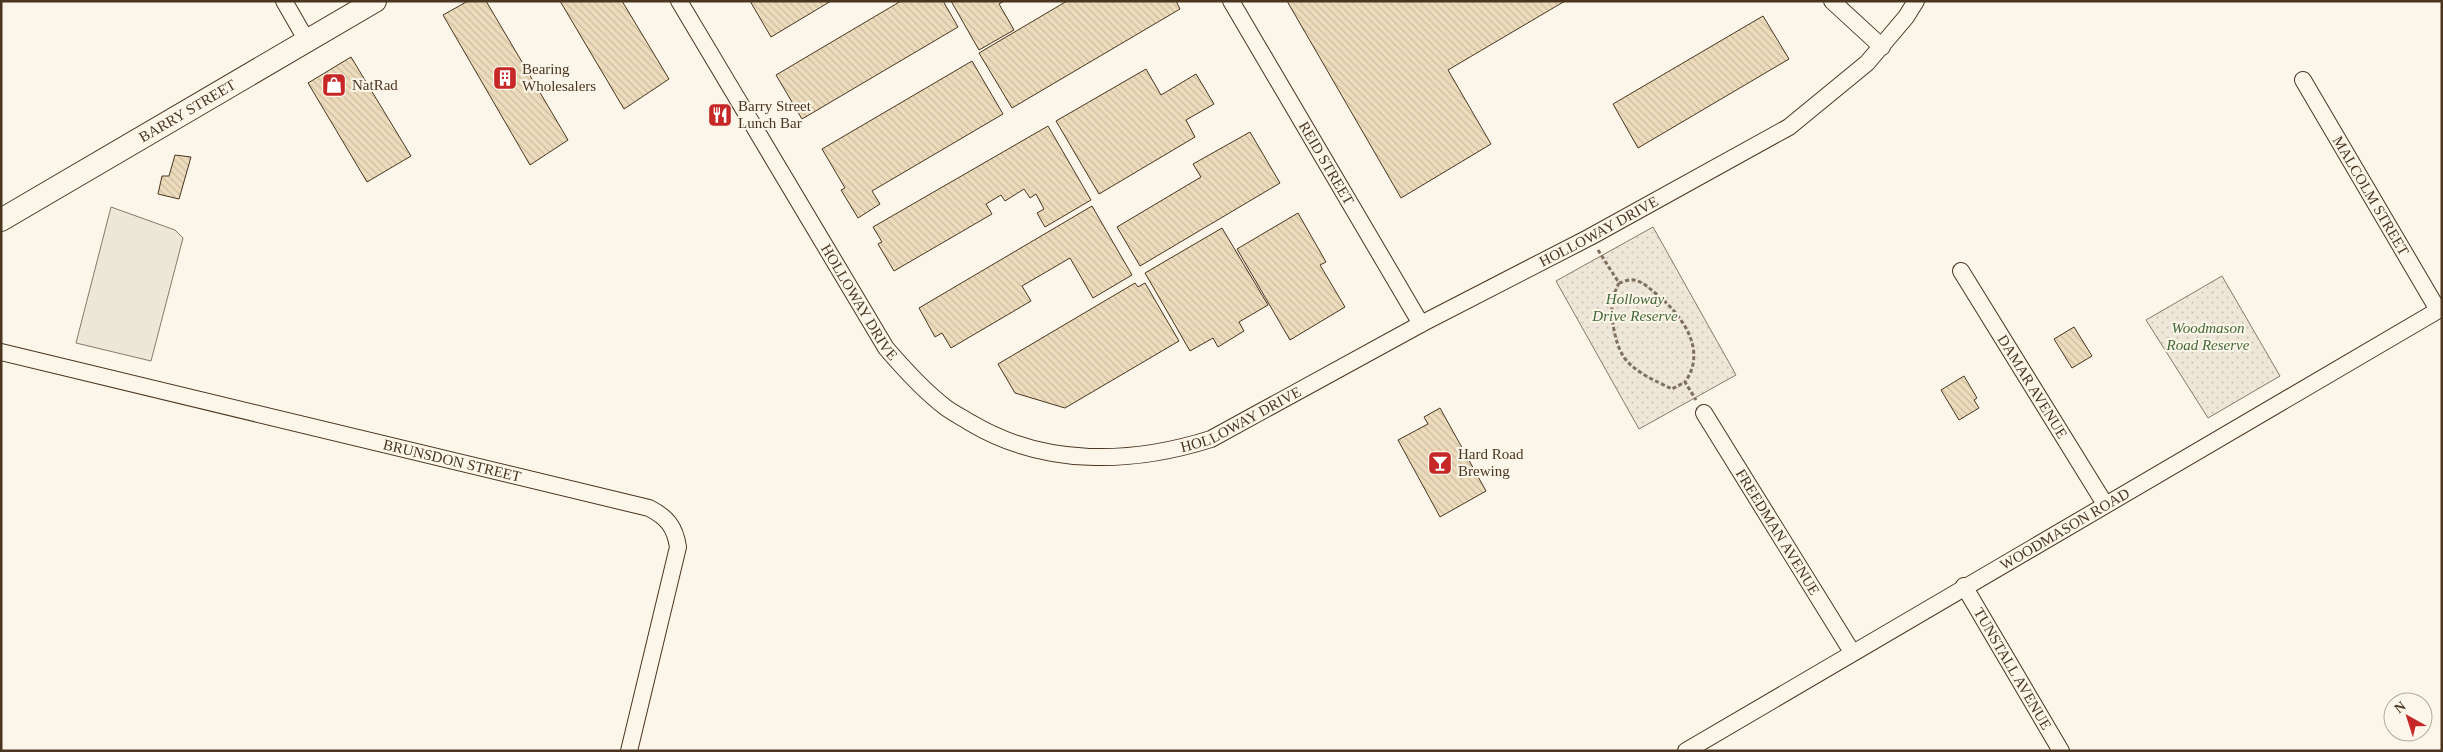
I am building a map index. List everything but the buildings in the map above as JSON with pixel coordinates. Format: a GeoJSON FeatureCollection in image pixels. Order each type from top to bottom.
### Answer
{"type":"FeatureCollection","features":[{"type":"Feature","properties":{"kind":"main road","name":"BARRY STREET"},"geometry":{"type":"LineString","coordinates":[[1,220],[374,1]]}},
{"type":"Feature","properties":{"kind":"street"},"geometry":{"type":"LineString","coordinates":[[284,1],[307,41]]}},
{"type":"Feature","properties":{"kind":"street","name":"HOLLOWAY DRIVE"},"geometry":{"type":"LineString","coordinates":[[679,1],[886,348],[914,379],[946,408],[986,432],[1019,445],[1080,458],[1131,456],[1181,448],[1211,439],[1238,426],[1421,324],[1590,237],[1789,127],[1843,84],[1882,47],[1916,1]]}},
{"type":"Feature","properties":{"kind":"street","name":"REID STREET"},"geometry":{"type":"LineString","coordinates":[[1231,1],[1421,324]]}},
{"type":"Feature","properties":{"kind":"street"},"geometry":{"type":"LineString","coordinates":[[1832,1],[1882,47]]}},
{"type":"Feature","properties":{"kind":"street","name":"MALCOLM STREET"},"geometry":{"type":"LineString","coordinates":[[2303,80],[2440,309]]}},
{"type":"Feature","properties":{"kind":"street","name":"DAMAR AVENUE"},"geometry":{"type":"LineString","coordinates":[[1961,271],[2105,504]]}},
{"type":"Feature","properties":{"kind":"street","name":"WOODMASON ROAD"},"geometry":{"type":"LineString","coordinates":[[1686,751],[1964,586],[2440,309]]}},
{"type":"Feature","properties":{"kind":"street","name":"BRUNSDON STREET"},"geometry":{"type":"LineString","coordinates":[[1,352],[649,508],[660,513],[670,522],[676,534],[678,547],[629,751]]}},
{"type":"Feature","properties":{"kind":"street","name":"FREEDMAN AVENUE"},"geometry":{"type":"LineString","coordinates":[[1704,413],[1852,652]]}},
{"type":"Feature","properties":{"kind":"street","name":"TUNSTALL AVENUE"},"geometry":{"type":"LineString","coordinates":[[1964,586],[2061,751]]}},
{"type":"Feature","properties":{"kind":"path"},"geometry":{"type":"LineString","coordinates":[[1590,237],[1618,282],[1612,304],[1616,337],[1622,354],[1638,370],[1672,389],[1685,382],[1693,372],[1695,352],[1686,326],[1673,308],[1646,285],[1632,280],[1618,282]]}},
{"type":"Feature","properties":{"kind":"path"},"geometry":{"type":"LineString","coordinates":[[1685,382],[1704,413]]}},
{"type":"Feature","properties":{"kind":"green space","name":"Holloway Drive Reserve"},"geometry":{"type":"Polygon","coordinates":[[[1653,227],[1736,375],[1639,429],[1556,281],[1653,227]]]}},
{"type":"Feature","properties":{"kind":"green space","name":"Woodmason Road Reserve"},"geometry":{"type":"Polygon","coordinates":[[[2222,276],[2280,376],[2208,418],[2146,320],[2222,276]]]}},
{"type":"Feature","properties":{"kind":"shaded area"},"geometry":{"type":"Polygon","coordinates":[[[111,207],[175,230],[183,238],[151,361],[76,343],[111,207]]]}},
{"type":"Feature","properties":{"kind":"place","name":"Bearing Wholesalers"},"geometry":{"type":"Point","coordinates":[505,78]}},
{"type":"Feature","properties":{"kind":"place","name":"NatRad"},"geometry":{"type":"Point","coordinates":[334,85]}},
{"type":"Feature","properties":{"kind":"place","name":"Barry Street Lunch Bar"},"geometry":{"type":"Point","coordinates":[720,115]}},
{"type":"Feature","properties":{"kind":"place","name":"Hard Road Brewing"},"geometry":{"type":"Point","coordinates":[1440,463]}}]}
